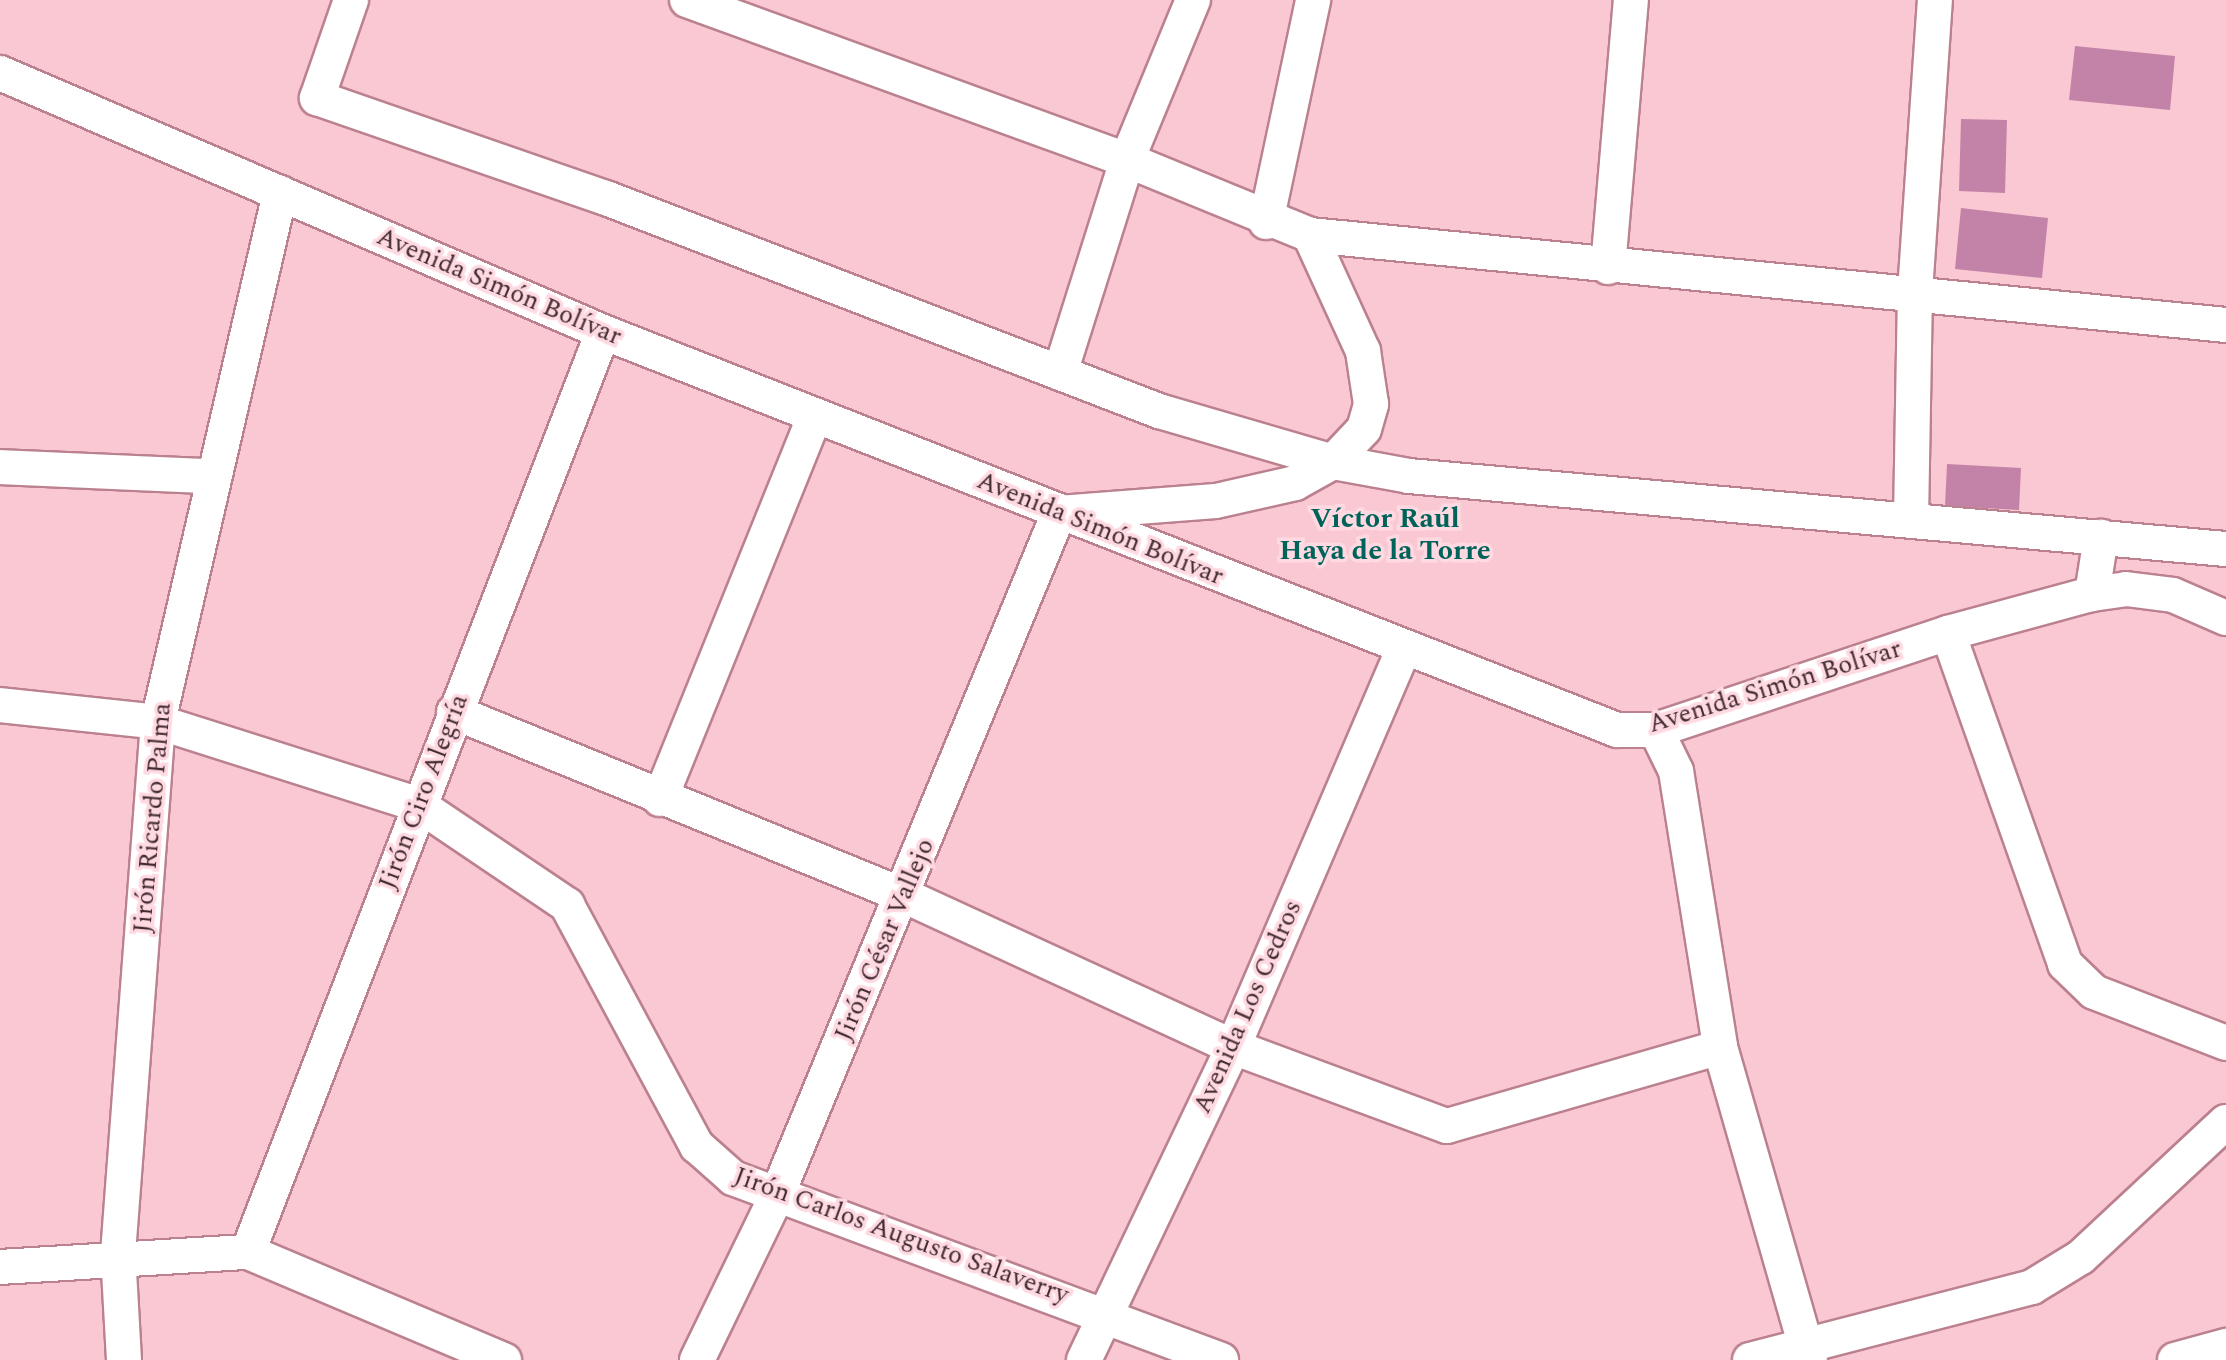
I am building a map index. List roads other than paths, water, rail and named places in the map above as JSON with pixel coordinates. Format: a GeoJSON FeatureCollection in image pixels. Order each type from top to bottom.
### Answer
{"type":"FeatureCollection","features":[{"type":"Feature","properties":{"kind":"street"},"geometry":{"type":"LineString","coordinates":[[351,0],[317,98],[606,198],[1060,373],[1333,462],[1409,476],[2226,549]]}},
{"type":"Feature","properties":{"kind":"street"},"geometry":{"type":"LineString","coordinates":[[687,0],[1127,160],[1266,222],[1310,235],[1608,267],[1915,292],[2226,325]]}},
{"type":"Feature","properties":{"kind":"street"},"geometry":{"type":"LineString","coordinates":[[1060,373],[1127,160],[1193,0]]}},
{"type":"Feature","properties":{"kind":"street"},"geometry":{"type":"LineString","coordinates":[[1266,222],[1313,0]]}},
{"type":"Feature","properties":{"kind":"street"},"geometry":{"type":"LineString","coordinates":[[1608,267],[1631,0]]}},
{"type":"Feature","properties":{"kind":"street"},"geometry":{"type":"LineString","coordinates":[[1911,520],[1915,292],[1935,0]]}},
{"type":"Feature","properties":{"kind":"street","name":"Avenida Simón Bolívar"},"geometry":{"type":"LineString","coordinates":[[0,73],[603,332],[1403,651],[1617,730],[1656,730],[1948,633],[2092,594],[2126,589],[2173,595],[2226,618]]}},
{"type":"Feature","properties":{"kind":"street","name":"Jirón Ricardo Palma"},"geometry":{"type":"LineString","coordinates":[[124,1360],[118,1254],[158,722],[210,476],[280,193]]}},
{"type":"Feature","properties":{"kind":"street"},"geometry":{"type":"LineString","coordinates":[[1059,513],[1216,501],[1295,483],[1333,462],[1364,429],[1371,404],[1363,351],[1310,235]]}},
{"type":"Feature","properties":{"kind":"street","name":"Jirón Ciro Alegría"},"geometry":{"type":"LineString","coordinates":[[248,1252],[603,332]]}},
{"type":"Feature","properties":{"kind":"street"},"geometry":{"type":"LineString","coordinates":[[660,799],[815,416]]}},
{"type":"Feature","properties":{"kind":"street"},"geometry":{"type":"LineString","coordinates":[[0,467],[210,476]]}},
{"type":"Feature","properties":{"kind":"street","name":"Jirón César Vallejo"},"geometry":{"type":"LineString","coordinates":[[697,1360],[777,1195],[905,896],[1059,513]]}},
{"type":"Feature","properties":{"kind":"street"},"geometry":{"type":"LineString","coordinates":[[2092,594],[2101,537]]}},
{"type":"Feature","properties":{"kind":"street"},"geometry":{"type":"LineString","coordinates":[[1948,633],[2065,964],[2094,992],[2226,1043]]}},
{"type":"Feature","properties":{"kind":"street","name":"Avenida Los Cedros"},"geometry":{"type":"LineString","coordinates":[[1084,1360],[1233,1047],[1403,651]]}},
{"type":"Feature","properties":{"kind":"street","name":"Jirón Carlos Augusto Salaverry"},"geometry":{"type":"LineString","coordinates":[[0,705],[158,722],[419,805],[531,874],[567,905],[697,1146],[733,1178],[1105,1312],[1221,1360]]}},
{"type":"Feature","properties":{"kind":"street"},"geometry":{"type":"LineString","coordinates":[[454,712],[660,799],[905,896],[1233,1047],[1447,1126],[1720,1047]]}},
{"type":"Feature","properties":{"kind":"street"},"geometry":{"type":"LineString","coordinates":[[1656,730],[1676,771],[1720,1047],[1807,1351]]}},
{"type":"Feature","properties":{"kind":"street"},"geometry":{"type":"LineString","coordinates":[[1750,1360],[1807,1351],[2032,1287],[2081,1257],[2226,1122]]}},
{"type":"Feature","properties":{"kind":"street"},"geometry":{"type":"LineString","coordinates":[[0,1267],[118,1254],[248,1252],[504,1360]]}},
{"type":"Feature","properties":{"kind":"street"},"geometry":{"type":"LineString","coordinates":[[2175,1360],[2226,1346]]}},
{"type":"Feature","properties":{"kind":"district","name":"Víctor Raúl Haya de la Torre"},"geometry":{"type":"Point","coordinates":[1385,535]}}]}
